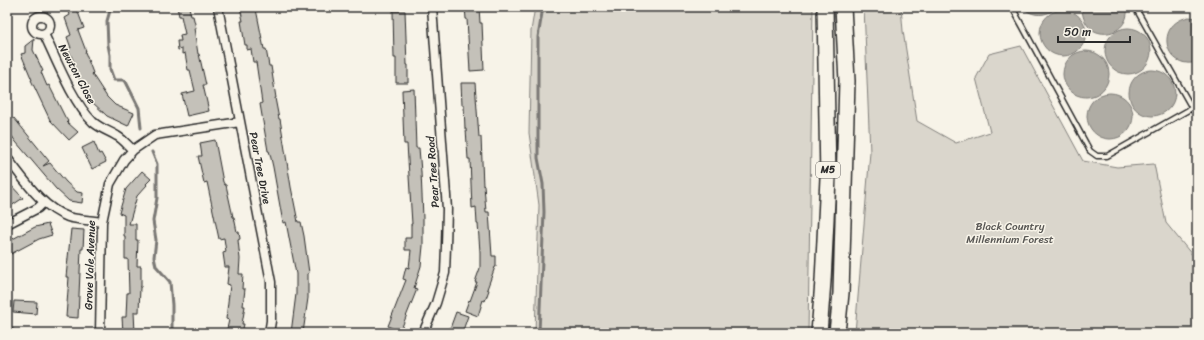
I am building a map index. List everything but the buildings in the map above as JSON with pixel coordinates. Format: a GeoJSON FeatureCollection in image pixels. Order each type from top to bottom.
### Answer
{"type":"FeatureCollection","features":[{"type":"Feature","properties":{"kind":"highway","name":"M5"},"geometry":{"type":"LineString","coordinates":[[819,333],[828,178],[824,7]]}},
{"type":"Feature","properties":{"kind":"highway","name":"M5"},"geometry":{"type":"LineString","coordinates":[[837,333],[841,278],[846,81],[843,7]]}},
{"type":"Feature","properties":{"kind":"street","name":"Pear Tree Drive"},"geometry":{"type":"LineString","coordinates":[[218,7],[271,282],[271,322],[269,333]]}},
{"type":"Feature","properties":{"kind":"street","name":"Pear Tree Road"},"geometry":{"type":"LineString","coordinates":[[423,333],[436,303],[445,272],[446,246],[447,209],[432,7]]}},
{"type":"Feature","properties":{"kind":"street","name":"Newton Close"},"geometry":{"type":"LineString","coordinates":[[44,34],[68,84],[82,108],[94,122],[106,131],[118,136],[133,150]]}},
{"type":"Feature","properties":{"kind":"street","name":"Grove Vale Avenue"},"geometry":{"type":"LineString","coordinates":[[100,333],[102,222],[110,184],[124,160],[133,150],[155,135],[240,122]]}},
{"type":"Feature","properties":{"kind":"street"},"geometry":{"type":"LineString","coordinates":[[7,158],[28,185],[44,202],[56,211],[69,218],[102,222]]}},
{"type":"Feature","properties":{"kind":"street"},"geometry":{"type":"LineString","coordinates":[[7,224],[38,208],[44,202]]}},
{"type":"Feature","properties":{"kind":"lane"},"geometry":{"type":"LineString","coordinates":[[1012,7],[1090,151],[1097,156],[1107,156],[1192,108]]}},
{"type":"Feature","properties":{"kind":"lane"},"geometry":{"type":"LineString","coordinates":[[1135,7],[1197,117]]}},
{"type":"Feature","properties":{"kind":"green space"},"geometry":{"type":"Polygon","coordinates":[[[535,7],[813,7],[808,333],[535,333],[539,205],[529,133],[531,31],[535,7]]]}},
{"type":"Feature","properties":{"kind":"green space","name":"Black Country Millennium Forest"},"geometry":{"type":"Polygon","coordinates":[[[864,7],[901,7],[903,31],[917,121],[956,143],[990,132],[976,78],[989,54],[1021,46],[1083,161],[1117,167],[1154,164],[1166,223],[1197,261],[1197,333],[855,333],[870,152],[864,7]]]}},
{"type":"Feature","properties":{"kind":"shaded area"},"geometry":{"type":"Polygon","coordinates":[[[1022,7],[1057,7],[1049,13],[1035,14],[1030,13],[1022,7]]]}},
{"type":"Feature","properties":{"kind":"shaded area"},"geometry":{"type":"Polygon","coordinates":[[[1082,7],[1127,7],[1126,18],[1122,26],[1115,31],[1106,33],[1097,32],[1090,28],[1084,19],[1082,7]]]}},
{"type":"Feature","properties":{"kind":"shaded area"},"geometry":{"type":"Polygon","coordinates":[[[1059,10],[1067,10],[1076,14],[1082,20],[1086,33],[1082,46],[1076,52],[1067,56],[1059,56],[1050,52],[1044,46],[1040,37],[1040,29],[1044,20],[1050,14],[1059,10]]]}},
{"type":"Feature","properties":{"kind":"shaded area"},"geometry":{"type":"Polygon","coordinates":[[[1189,17],[1197,18],[1197,62],[1186,63],[1177,60],[1171,54],[1167,37],[1171,28],[1178,21],[1189,17]]]}},
{"type":"Feature","properties":{"kind":"shaded area"},"geometry":{"type":"Polygon","coordinates":[[[1124,28],[1132,28],[1141,32],[1147,38],[1151,51],[1147,64],[1141,70],[1132,74],[1124,74],[1115,70],[1109,64],[1105,55],[1105,47],[1109,38],[1115,32],[1124,28]]]}},
{"type":"Feature","properties":{"kind":"shaded area"},"geometry":{"type":"Polygon","coordinates":[[[1082,51],[1090,51],[1099,55],[1105,61],[1109,74],[1105,87],[1099,93],[1090,97],[1082,97],[1073,93],[1067,87],[1063,78],[1063,70],[1067,61],[1073,55],[1082,51]]]}},
{"type":"Feature","properties":{"kind":"shaded area"},"geometry":{"type":"Polygon","coordinates":[[[1148,70],[1156,70],[1165,74],[1171,80],[1175,93],[1171,106],[1165,112],[1156,116],[1148,116],[1139,112],[1133,106],[1129,97],[1129,89],[1133,80],[1139,74],[1148,70]]]}},
{"type":"Feature","properties":{"kind":"shaded area"},"geometry":{"type":"Polygon","coordinates":[[[1106,93],[1114,93],[1123,97],[1129,103],[1133,116],[1129,129],[1123,135],[1114,139],[1106,139],[1097,135],[1091,129],[1087,120],[1087,112],[1091,103],[1097,97],[1106,93]]]}},
{"type":"Feature","properties":{"kind":"waterway"},"geometry":{"type":"LineString","coordinates":[[111,7],[107,21],[110,69],[114,80],[124,80],[126,82],[139,108],[141,128]]}},
{"type":"Feature","properties":{"kind":"waterway"},"geometry":{"type":"LineString","coordinates":[[539,333],[544,212],[543,184],[538,158],[538,37],[543,7]]}},
{"type":"Feature","properties":{"kind":"waterway"},"geometry":{"type":"LineString","coordinates":[[152,152],[157,164],[157,198],[153,221],[156,240],[154,257],[156,266],[170,282],[172,333]]}}]}
